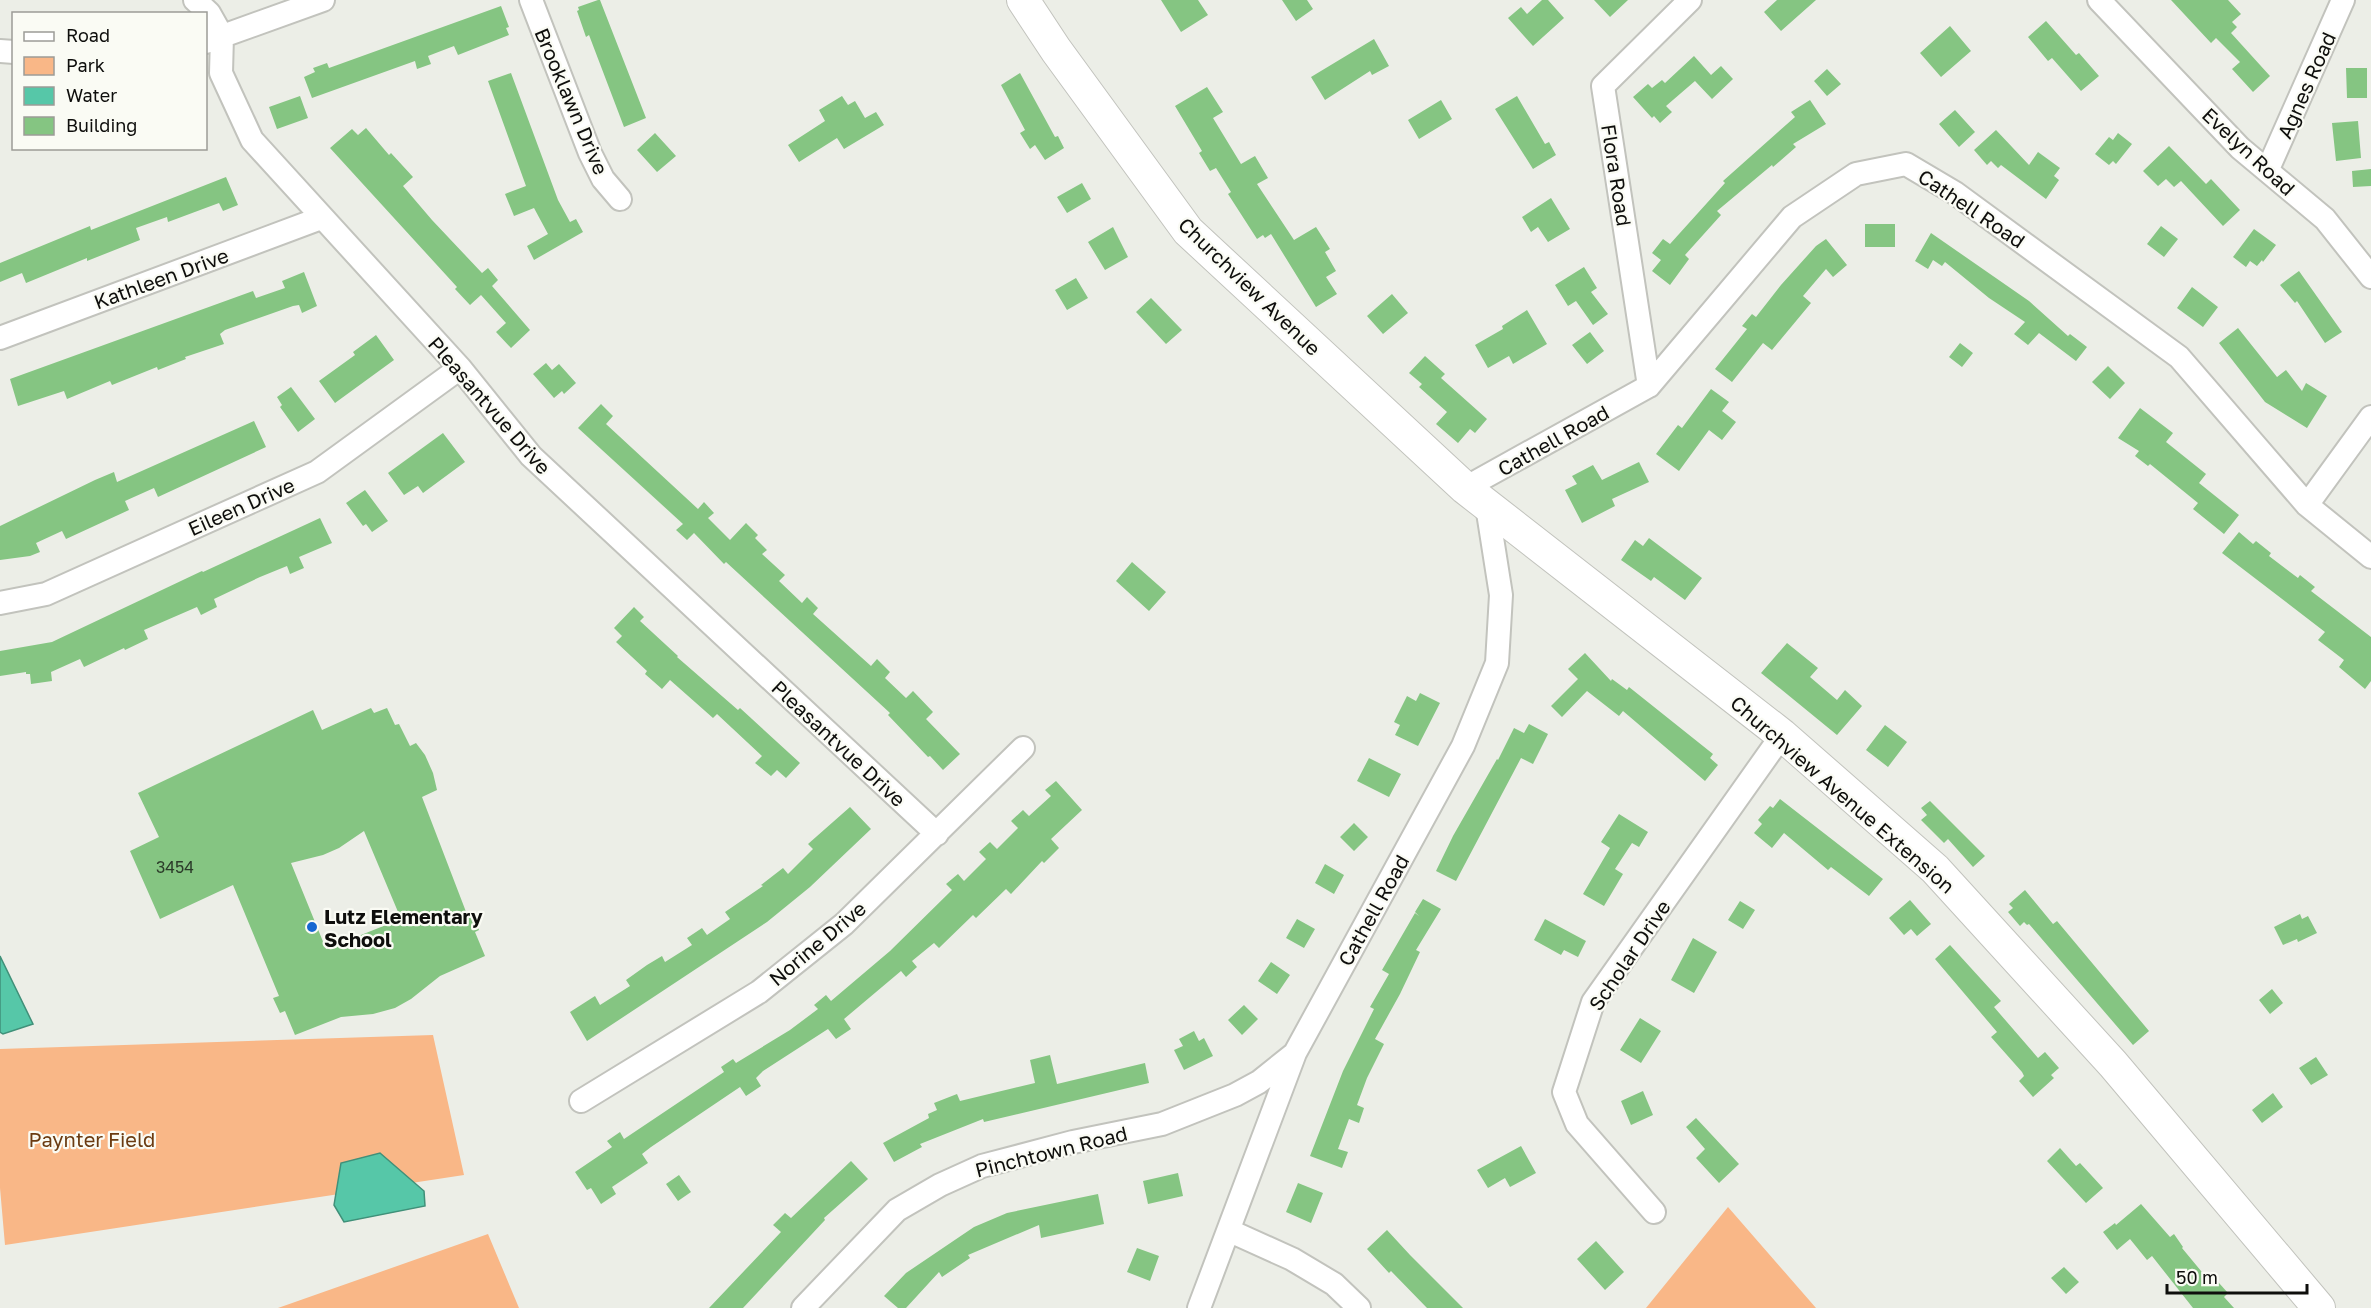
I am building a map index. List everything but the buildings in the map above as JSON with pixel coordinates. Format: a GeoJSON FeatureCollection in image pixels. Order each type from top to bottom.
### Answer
{"type":"FeatureCollection","features":[{"type":"Feature","properties":{"kind":"street"},"geometry":{"type":"LineString","coordinates":[[195,0],[209,13],[214,39],[323,0]]}},
{"type":"Feature","properties":{"kind":"street","name":"Brooklawn Drive"},"geometry":{"type":"LineString","coordinates":[[531,0],[590,153],[603,179],[620,199]]}},
{"type":"Feature","properties":{"kind":"street","name":"Churchview Avenue"},"geometry":{"type":"LineString","coordinates":[[1023,0],[1056,50],[1188,231],[1476,497]]}},
{"type":"Feature","properties":{"kind":"street","name":"Flora Road"},"geometry":{"type":"LineString","coordinates":[[1649,386],[1603,86],[1690,0]]}},
{"type":"Feature","properties":{"kind":"street","name":"Evelyn Road"},"geometry":{"type":"LineString","coordinates":[[2099,0],[2240,148],[2325,219],[2371,277]]}},
{"type":"Feature","properties":{"kind":"street","name":"Agnes Road"},"geometry":{"type":"LineString","coordinates":[[2268,170],[2343,0]]}},
{"type":"Feature","properties":{"kind":"street","name":"Pleasantvue Drive"},"geometry":{"type":"LineString","coordinates":[[214,39],[221,73],[252,140],[460,368],[531,456],[937,834]]}},
{"type":"Feature","properties":{"kind":"street","name":"Cathell Road"},"geometry":{"type":"LineString","coordinates":[[1199,1308],[1230,1231],[1295,1053],[1463,746],[1497,663],[1501,595],[1476,497],[1649,386],[1792,216],[1856,174],[1906,164],[1955,193],[2179,357],[2307,505],[2371,557]]}},
{"type":"Feature","properties":{"kind":"street","name":"Kathleen Drive"},"geometry":{"type":"LineString","coordinates":[[0,338],[321,218]]}},
{"type":"Feature","properties":{"kind":"street","name":"Eileen Drive"},"geometry":{"type":"LineString","coordinates":[[0,603],[46,594],[317,472],[460,368]]}},
{"type":"Feature","properties":{"kind":"street"},"geometry":{"type":"LineString","coordinates":[[2307,505],[2371,417]]}},
{"type":"Feature","properties":{"kind":"street","name":"Churchview Avenue Extension"},"geometry":{"type":"LineString","coordinates":[[1476,497],[1782,735],[1935,869],[2113,1064],[2319,1308]]}},
{"type":"Feature","properties":{"kind":"street","name":"Scholar Drive"},"geometry":{"type":"LineString","coordinates":[[1654,1212],[1577,1124],[1564,1092],[1593,1002],[1782,735]]}},
{"type":"Feature","properties":{"kind":"street","name":"Norine Drive"},"geometry":{"type":"LineString","coordinates":[[581,1101],[759,992],[844,924],[1023,748]]}},
{"type":"Feature","properties":{"kind":"street","name":"Pinchtown Road"},"geometry":{"type":"LineString","coordinates":[[802,1308],[897,1210],[940,1185],[982,1166],[1073,1142],[1162,1124],[1235,1095],[1259,1082],[1295,1053]]}},
{"type":"Feature","properties":{"kind":"street"},"geometry":{"type":"LineString","coordinates":[[1230,1231],[1292,1258],[1334,1284],[1359,1308]]}},
{"type":"Feature","properties":{"kind":"green space","name":"Paynter Field"},"geometry":{"type":"Polygon","coordinates":[[[433,1035],[464,1175],[5,1245],[0,1188],[0,1049],[433,1035]]]}},
{"type":"Feature","properties":{"kind":"green space"},"geometry":{"type":"Polygon","coordinates":[[[1728,1207],[1816,1308],[1646,1308],[1728,1207]]]}},
{"type":"Feature","properties":{"kind":"green space"},"geometry":{"type":"Polygon","coordinates":[[[488,1234],[519,1308],[278,1308],[488,1234]]]}},
{"type":"Feature","properties":{"kind":"water"},"geometry":{"type":"Polygon","coordinates":[[[0,956],[33,1024],[3,1034],[0,1032],[0,956]]]}},
{"type":"Feature","properties":{"kind":"water"},"geometry":{"type":"Polygon","coordinates":[[[380,1153],[424,1191],[425,1206],[344,1222],[334,1205],[341,1163],[380,1153]]]}},
{"type":"Feature","properties":{"kind":"place","name":"Lutz Elementary School"},"geometry":{"type":"Point","coordinates":[312,927]}}]}
